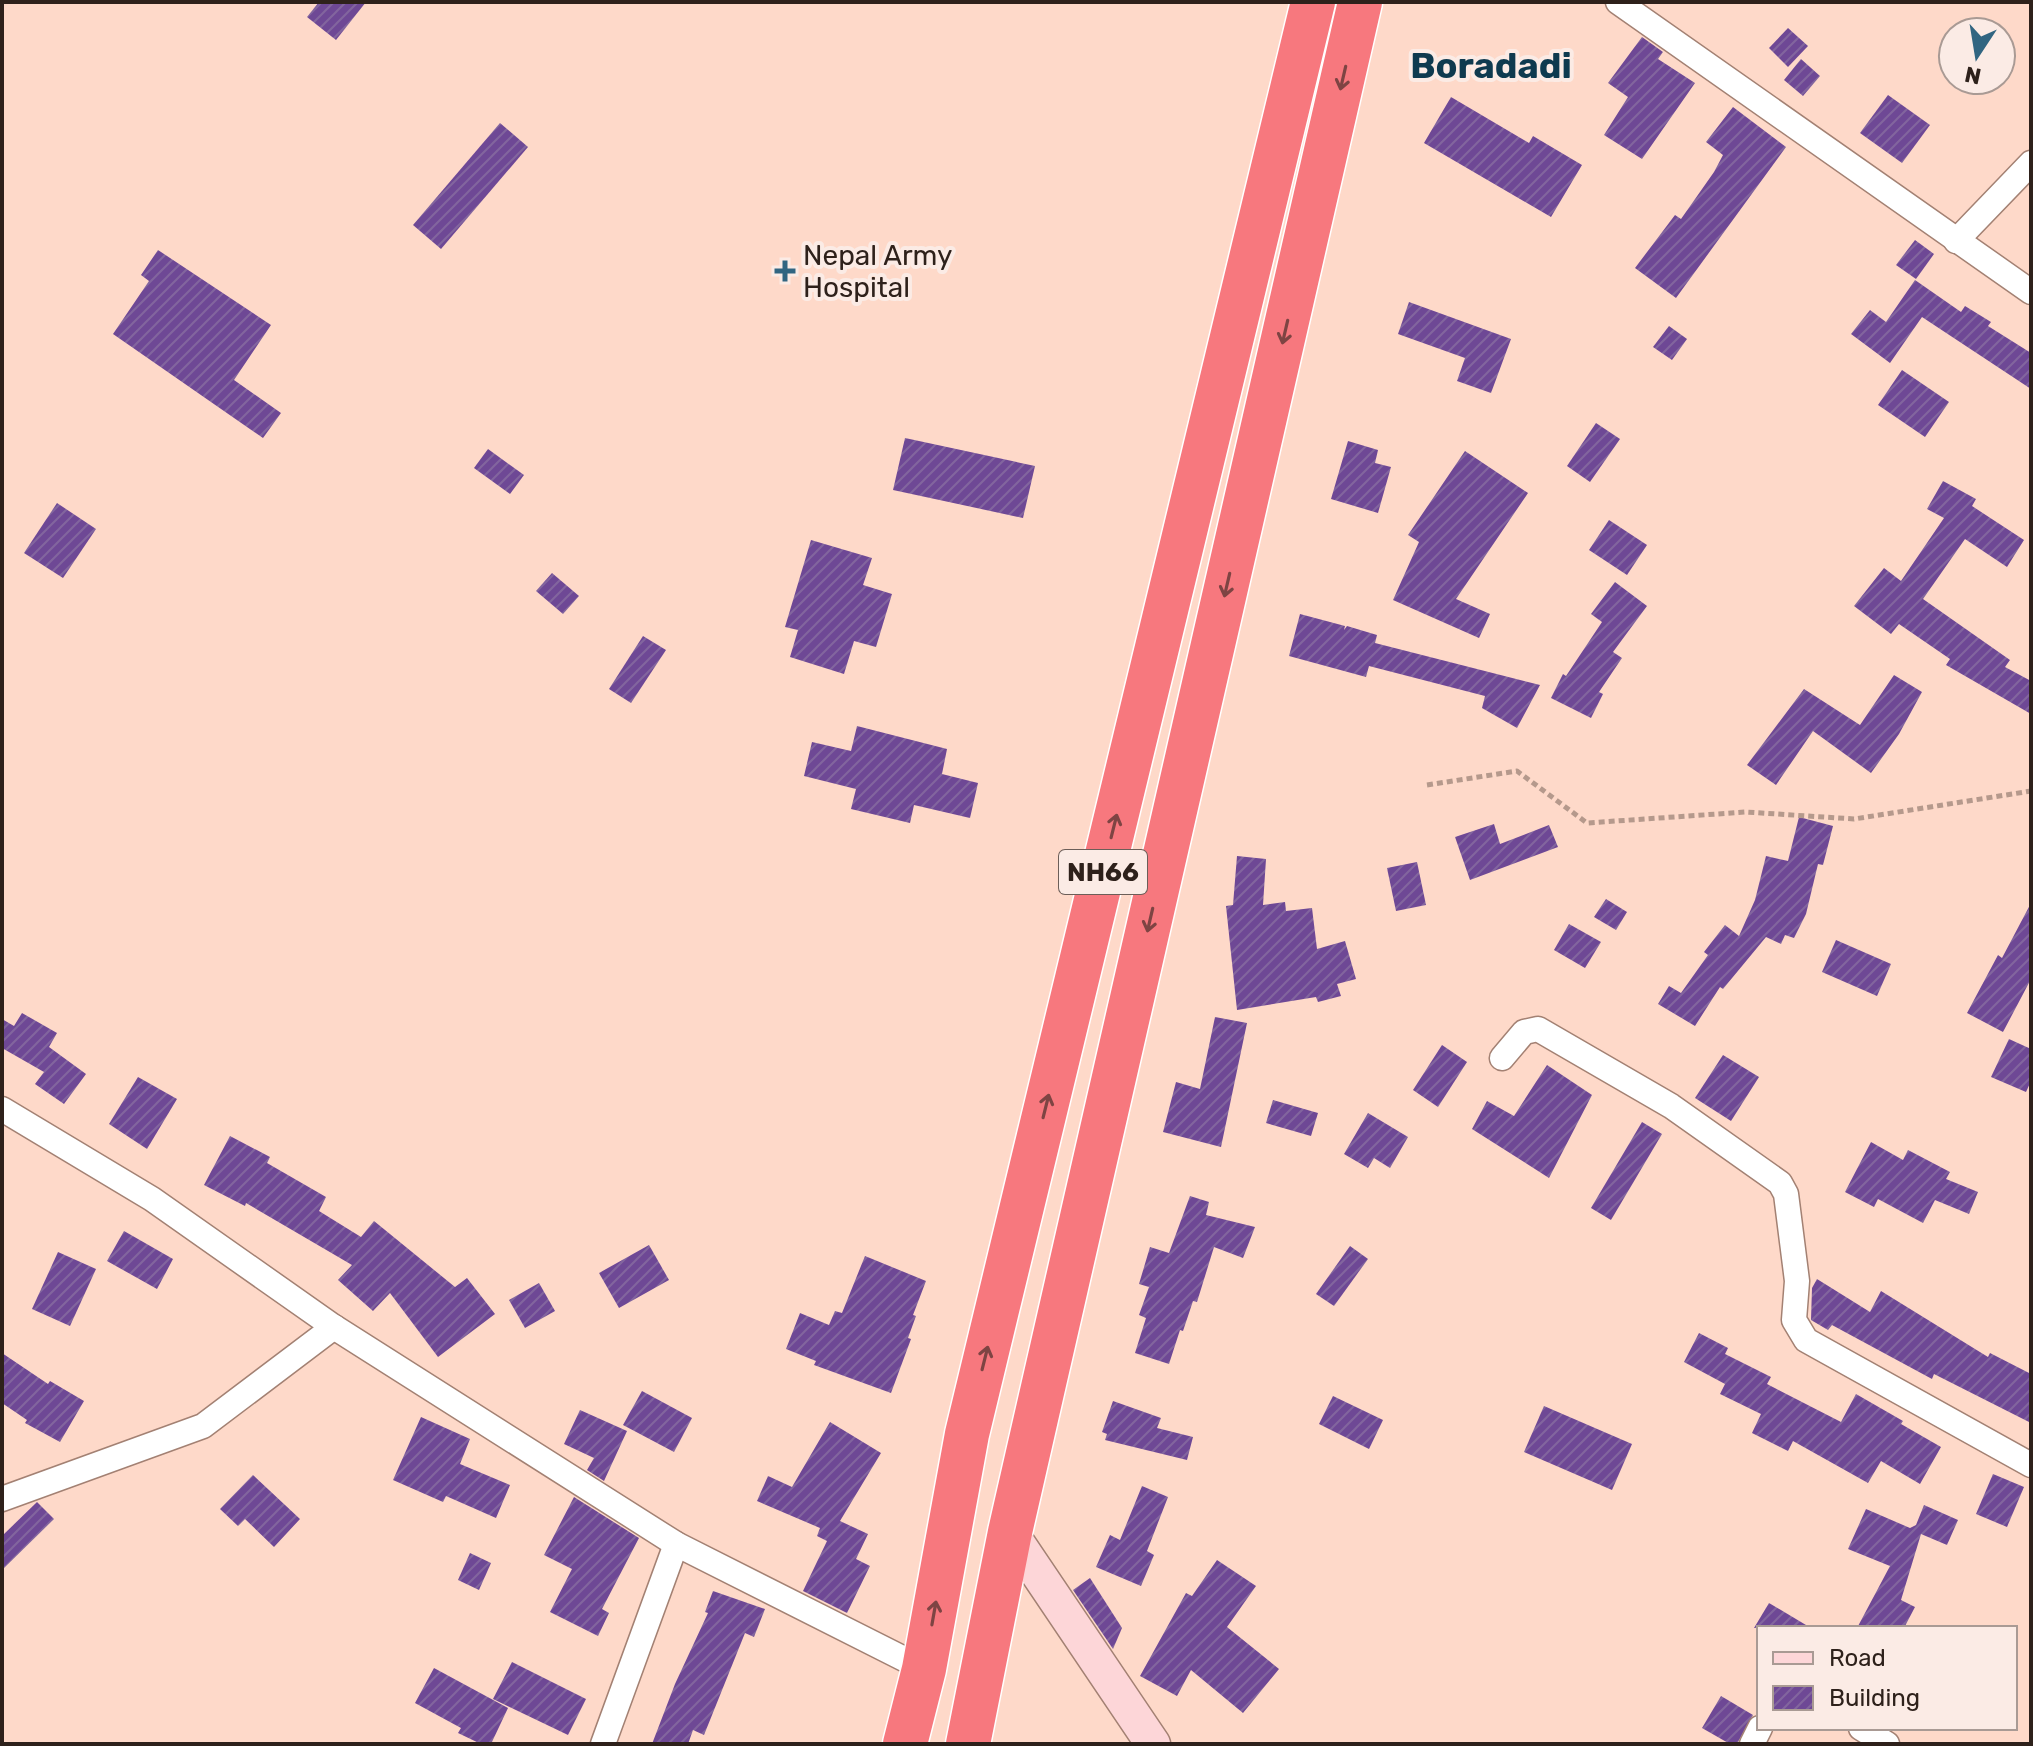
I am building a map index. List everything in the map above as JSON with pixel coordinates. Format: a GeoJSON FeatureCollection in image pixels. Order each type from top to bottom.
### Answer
{"type":"FeatureCollection","features":[{"type":"Feature","properties":{"kind":"highway","name":"NH66"},"geometry":{"type":"LineString","coordinates":[[905,1744],[924,1669],[967,1434],[1313,2]]}},
{"type":"Feature","properties":{"kind":"highway","name":"NH66"},"geometry":{"type":"LineString","coordinates":[[968,1744],[1010,1532],[1360,2]]}},
{"type":"Feature","properties":{"kind":"main road"},"geometry":{"type":"LineString","coordinates":[[1010,1532],[1153,1744]]}},
{"type":"Feature","properties":{"kind":"street"},"geometry":{"type":"LineString","coordinates":[[1618,2],[2031,292]]}},
{"type":"Feature","properties":{"kind":"street"},"geometry":{"type":"LineString","coordinates":[[1956,241],[2031,163]]}},
{"type":"Feature","properties":{"kind":"street"},"geometry":{"type":"LineString","coordinates":[[1502,1058],[1524,1032],[1538,1029],[1671,1106],[1780,1183],[1786,1194],[1797,1281],[1794,1320],[1806,1340],[2031,1465]]}},
{"type":"Feature","properties":{"kind":"street"},"geometry":{"type":"LineString","coordinates":[[2,1109],[152,1199],[334,1327],[676,1544],[924,1669]]}},
{"type":"Feature","properties":{"kind":"street"},"geometry":{"type":"LineString","coordinates":[[2,1499],[203,1426],[334,1327]]}},
{"type":"Feature","properties":{"kind":"street"},"geometry":{"type":"LineString","coordinates":[[603,1744],[676,1544]]}},
{"type":"Feature","properties":{"kind":"street"},"geometry":{"type":"LineString","coordinates":[[1864,1730],[1887,1744]]}},
{"type":"Feature","properties":{"kind":"path"},"geometry":{"type":"LineString","coordinates":[[1427,785],[1517,771],[1587,823],[1746,812],[1854,819],[2031,791]]}},
{"type":"Feature","properties":{"kind":"building"},"geometry":{"type":"Polygon","coordinates":[[[319,2],[366,2],[336,40],[307,17],[319,2]]]}},
{"type":"Feature","properties":{"kind":"building"},"geometry":{"type":"Polygon","coordinates":[[[1788,28],[1808,46],[1788,67],[1769,48],[1788,28]]]}},
{"type":"Feature","properties":{"kind":"building"},"geometry":{"type":"Polygon","coordinates":[[[1642,37],[1663,52],[1658,59],[1695,83],[1642,159],[1604,135],[1628,97],[1608,83],[1642,37]]]}},
{"type":"Feature","properties":{"kind":"building"},"geometry":{"type":"Polygon","coordinates":[[[1801,59],[1820,76],[1803,96],[1784,80],[1801,59]]]}},
{"type":"Feature","properties":{"kind":"building"},"geometry":{"type":"Polygon","coordinates":[[[1888,95],[1930,125],[1902,163],[1860,133],[1888,95]]]}},
{"type":"Feature","properties":{"kind":"building"},"geometry":{"type":"Polygon","coordinates":[[[1451,97],[1529,143],[1533,136],[1582,165],[1551,217],[1424,143],[1451,97]]]}},
{"type":"Feature","properties":{"kind":"building"},"geometry":{"type":"Polygon","coordinates":[[[1733,107],[1786,147],[1676,298],[1635,268],[1675,215],[1681,219],[1714,172],[1723,155],[1706,142],[1733,107]]]}},
{"type":"Feature","properties":{"kind":"building"},"geometry":{"type":"Polygon","coordinates":[[[500,123],[528,147],[441,249],[413,225],[500,123]]]}},
{"type":"Feature","properties":{"kind":"building"},"geometry":{"type":"Polygon","coordinates":[[[1915,240],[1934,254],[1916,279],[1896,265],[1915,240]]]}},
{"type":"Feature","properties":{"kind":"building"},"geometry":{"type":"Polygon","coordinates":[[[158,250],[271,325],[234,380],[281,413],[263,438],[113,334],[149,281],[141,275],[158,250]]]}},
{"type":"Feature","properties":{"kind":"building"},"geometry":{"type":"Polygon","coordinates":[[[1915,280],[1961,312],[1965,306],[1991,322],[1988,326],[2031,353],[2031,389],[1922,317],[1890,363],[1851,334],[1870,310],[1886,322],[1915,280]]]}},
{"type":"Feature","properties":{"kind":"building"},"geometry":{"type":"Polygon","coordinates":[[[1409,302],[1511,339],[1491,393],[1457,381],[1465,358],[1398,334],[1409,302]]]}},
{"type":"Feature","properties":{"kind":"building"},"geometry":{"type":"Polygon","coordinates":[[[1669,326],[1687,339],[1672,360],[1653,347],[1669,326]]]}},
{"type":"Feature","properties":{"kind":"building"},"geometry":{"type":"Polygon","coordinates":[[[1902,370],[1949,402],[1925,437],[1878,405],[1902,370]]]}},
{"type":"Feature","properties":{"kind":"building"},"geometry":{"type":"Polygon","coordinates":[[[1596,423],[1620,439],[1590,482],[1567,466],[1596,423]]]}},
{"type":"Feature","properties":{"kind":"building"},"geometry":{"type":"Polygon","coordinates":[[[905,438],[1035,466],[1023,518],[893,490],[905,438]]]}},
{"type":"Feature","properties":{"kind":"building"},"geometry":{"type":"Polygon","coordinates":[[[1348,441],[1378,450],[1375,463],[1391,467],[1378,513],[1331,499],[1348,441]]]}},
{"type":"Feature","properties":{"kind":"building"},"geometry":{"type":"Polygon","coordinates":[[[488,449],[524,475],[510,494],[474,468],[488,449]]]}},
{"type":"Feature","properties":{"kind":"building"},"geometry":{"type":"Polygon","coordinates":[[[1465,451],[1528,493],[1456,599],[1490,614],[1479,638],[1393,600],[1419,542],[1408,535],[1465,451]]]}},
{"type":"Feature","properties":{"kind":"building"},"geometry":{"type":"Polygon","coordinates":[[[1943,481],[1976,499],[1972,506],[2024,540],[2007,567],[1965,539],[1923,599],[2010,660],[2005,667],[2031,681],[2031,714],[1946,665],[1950,659],[1899,624],[1891,634],[1854,606],[1884,568],[1901,581],[1944,518],[1927,509],[1943,481]]]}},
{"type":"Feature","properties":{"kind":"building"},"geometry":{"type":"Polygon","coordinates":[[[57,503],[96,529],[63,578],[24,553],[57,503]]]}},
{"type":"Feature","properties":{"kind":"building"},"geometry":{"type":"Polygon","coordinates":[[[1609,520],[1647,545],[1627,575],[1589,550],[1609,520]]]}},
{"type":"Feature","properties":{"kind":"building"},"geometry":{"type":"Polygon","coordinates":[[[811,540],[872,558],[863,585],[892,594],[876,647],[854,641],[844,674],[790,657],[798,630],[785,627],[811,540]]]}},
{"type":"Feature","properties":{"kind":"building"},"geometry":{"type":"Polygon","coordinates":[[[552,573],[579,596],[563,614],[536,591],[552,573]]]}},
{"type":"Feature","properties":{"kind":"building"},"geometry":{"type":"Polygon","coordinates":[[[1615,582],[1647,606],[1613,652],[1622,658],[1599,692],[1603,694],[1591,718],[1551,698],[1563,674],[1566,676],[1602,622],[1591,614],[1615,582]]]}},
{"type":"Feature","properties":{"kind":"building"},"geometry":{"type":"Polygon","coordinates":[[[1300,614],[1345,626],[1344,630],[1347,626],[1377,635],[1375,643],[1540,685],[1517,728],[1482,708],[1485,696],[1369,666],[1366,677],[1289,656],[1300,614]]]}},
{"type":"Feature","properties":{"kind":"building"},"geometry":{"type":"Polygon","coordinates":[[[643,636],[666,650],[631,703],[609,689],[643,636]]]}},
{"type":"Feature","properties":{"kind":"building"},"geometry":{"type":"Polygon","coordinates":[[[1894,675],[1922,692],[1899,734],[1871,773],[1813,731],[1776,785],[1747,765],[1804,689],[1860,725],[1894,675]]]}},
{"type":"Feature","properties":{"kind":"building"},"geometry":{"type":"Polygon","coordinates":[[[857,726],[947,749],[942,774],[978,783],[970,818],[914,805],[910,823],[851,809],[856,789],[804,776],[812,742],[851,751],[857,726]]]}},
{"type":"Feature","properties":{"kind":"building"},"geometry":{"type":"Polygon","coordinates":[[[1799,817],[1833,826],[1823,865],[1818,864],[1806,914],[1794,938],[1785,935],[1781,944],[1766,937],[1723,989],[1720,987],[1695,1026],[1658,1004],[1669,986],[1681,993],[1708,955],[1704,952],[1725,925],[1739,936],[1755,900],[1766,856],[1788,861],[1799,817]]]}},
{"type":"Feature","properties":{"kind":"building"},"geometry":{"type":"Polygon","coordinates":[[[1494,824],[1500,844],[1549,825],[1558,847],[1470,880],[1455,837],[1494,824]]]}},
{"type":"Feature","properties":{"kind":"building"},"geometry":{"type":"Polygon","coordinates":[[[1237,856],[1266,859],[1263,905],[1285,902],[1286,911],[1312,908],[1317,949],[1345,941],[1356,979],[1337,984],[1341,996],[1318,1002],[1316,997],[1237,1010],[1226,906],[1233,905],[1237,856]]]}},
{"type":"Feature","properties":{"kind":"building"},"geometry":{"type":"Polygon","coordinates":[[[1417,862],[1426,905],[1396,911],[1387,868],[1417,862]]]}},
{"type":"Feature","properties":{"kind":"building"},"geometry":{"type":"Polygon","coordinates":[[[1606,899],[1627,912],[1616,930],[1594,917],[1606,899]]]}},
{"type":"Feature","properties":{"kind":"building"},"geometry":{"type":"Polygon","coordinates":[[[2031,903],[2031,979],[2003,1032],[1967,1013],[1998,955],[2002,958],[2031,903]]]}},
{"type":"Feature","properties":{"kind":"building"},"geometry":{"type":"Polygon","coordinates":[[[1569,924],[1601,942],[1585,968],[1554,950],[1569,924]]]}},
{"type":"Feature","properties":{"kind":"building"},"geometry":{"type":"Polygon","coordinates":[[[1836,940],[1891,964],[1877,996],[1822,972],[1836,940]]]}},
{"type":"Feature","properties":{"kind":"building"},"geometry":{"type":"Polygon","coordinates":[[[22,1013],[57,1033],[49,1047],[86,1074],[64,1104],[35,1084],[44,1072],[2,1048],[2,1019],[14,1026],[22,1013]]]}},
{"type":"Feature","properties":{"kind":"building"},"geometry":{"type":"Polygon","coordinates":[[[1215,1017],[1247,1023],[1221,1147],[1163,1132],[1176,1082],[1200,1089],[1215,1017]]]}},
{"type":"Feature","properties":{"kind":"building"},"geometry":{"type":"Polygon","coordinates":[[[2009,1039],[2031,1049],[2031,1081],[2026,1092],[1991,1077],[2009,1039]]]}},
{"type":"Feature","properties":{"kind":"building"},"geometry":{"type":"Polygon","coordinates":[[[1442,1045],[1467,1062],[1438,1107],[1413,1090],[1442,1045]]]}},
{"type":"Feature","properties":{"kind":"building"},"geometry":{"type":"Polygon","coordinates":[[[1723,1055],[1759,1077],[1731,1121],[1695,1098],[1723,1055]]]}},
{"type":"Feature","properties":{"kind":"building"},"geometry":{"type":"Polygon","coordinates":[[[1547,1065],[1592,1095],[1549,1178],[1472,1129],[1487,1101],[1514,1116],[1547,1065]]]}},
{"type":"Feature","properties":{"kind":"building"},"geometry":{"type":"Polygon","coordinates":[[[138,1077],[177,1099],[147,1149],[109,1124],[138,1077]]]}},
{"type":"Feature","properties":{"kind":"building"},"geometry":{"type":"Polygon","coordinates":[[[1273,1100],[1318,1113],[1311,1136],[1266,1123],[1273,1100]]]}},
{"type":"Feature","properties":{"kind":"building"},"geometry":{"type":"Polygon","coordinates":[[[1368,1113],[1408,1137],[1390,1168],[1374,1158],[1368,1168],[1344,1154],[1368,1113]]]}},
{"type":"Feature","properties":{"kind":"building"},"geometry":{"type":"Polygon","coordinates":[[[1642,1122],[1662,1134],[1611,1220],[1591,1208],[1642,1122]]]}},
{"type":"Feature","properties":{"kind":"building"},"geometry":{"type":"Polygon","coordinates":[[[230,1136],[270,1157],[267,1163],[326,1197],[319,1211],[361,1237],[374,1221],[455,1287],[467,1278],[495,1314],[438,1357],[390,1293],[373,1311],[338,1280],[352,1265],[246,1203],[245,1206],[204,1185],[230,1136]]]}},
{"type":"Feature","properties":{"kind":"building"},"geometry":{"type":"Polygon","coordinates":[[[1871,1142],[1903,1160],[1908,1150],[1950,1172],[1946,1179],[1978,1192],[1969,1214],[1935,1200],[1923,1223],[1878,1199],[1874,1207],[1845,1192],[1871,1142]]]}},
{"type":"Feature","properties":{"kind":"building"},"geometry":{"type":"Polygon","coordinates":[[[1190,1196],[1209,1202],[1206,1215],[1255,1227],[1243,1258],[1214,1247],[1197,1302],[1193,1301],[1169,1364],[1135,1353],[1146,1318],[1139,1315],[1149,1287],[1139,1284],[1150,1247],[1169,1253],[1190,1196]]]}},
{"type":"Feature","properties":{"kind":"building"},"geometry":{"type":"Polygon","coordinates":[[[124,1231],[173,1259],[157,1289],[107,1261],[124,1231]]]}},
{"type":"Feature","properties":{"kind":"building"},"geometry":{"type":"Polygon","coordinates":[[[649,1245],[669,1280],[619,1308],[599,1273],[649,1245]]]}},
{"type":"Feature","properties":{"kind":"building"},"geometry":{"type":"Polygon","coordinates":[[[1350,1246],[1368,1259],[1334,1306],[1316,1294],[1350,1246]]]}},
{"type":"Feature","properties":{"kind":"building"},"geometry":{"type":"Polygon","coordinates":[[[58,1252],[96,1269],[70,1326],[32,1309],[58,1252]]]}},
{"type":"Feature","properties":{"kind":"building"},"geometry":{"type":"Polygon","coordinates":[[[865,1256],[926,1281],[913,1315],[916,1316],[908,1338],[911,1339],[891,1393],[814,1365],[816,1361],[786,1349],[800,1313],[829,1325],[835,1311],[842,1313],[865,1256]]]}},
{"type":"Feature","properties":{"kind":"building"},"geometry":{"type":"Polygon","coordinates":[[[1817,1279],[1870,1312],[1881,1291],[1988,1357],[1990,1353],[2031,1374],[2031,1423],[1934,1374],[1932,1379],[1832,1325],[1828,1330],[1811,1320],[1812,1288],[1817,1279]]]}},
{"type":"Feature","properties":{"kind":"building"},"geometry":{"type":"Polygon","coordinates":[[[539,1283],[555,1311],[525,1328],[509,1300],[539,1283]]]}},
{"type":"Feature","properties":{"kind":"building"},"geometry":{"type":"Polygon","coordinates":[[[1699,1333],[1728,1348],[1725,1354],[1771,1377],[1767,1384],[1841,1422],[1856,1394],[1903,1421],[1901,1424],[1941,1447],[1920,1484],[1881,1461],[1868,1483],[1793,1441],[1788,1451],[1752,1433],[1761,1414],[1720,1394],[1725,1384],[1684,1362],[1699,1333]]]}},
{"type":"Feature","properties":{"kind":"building"},"geometry":{"type":"Polygon","coordinates":[[[2,1353],[48,1384],[50,1381],[84,1401],[60,1442],[25,1423],[27,1420],[2,1403],[2,1353]]]}},
{"type":"Feature","properties":{"kind":"building"},"geometry":{"type":"Polygon","coordinates":[[[642,1391],[692,1418],[674,1452],[623,1425],[642,1391]]]}},
{"type":"Feature","properties":{"kind":"building"},"geometry":{"type":"Polygon","coordinates":[[[1333,1396],[1383,1420],[1369,1449],[1319,1424],[1333,1396]]]}},
{"type":"Feature","properties":{"kind":"building"},"geometry":{"type":"Polygon","coordinates":[[[1113,1401],[1161,1418],[1157,1428],[1193,1437],[1187,1460],[1105,1440],[1107,1434],[1102,1432],[1113,1401]]]}},
{"type":"Feature","properties":{"kind":"building"},"geometry":{"type":"Polygon","coordinates":[[[1544,1406],[1632,1444],[1612,1490],[1524,1452],[1544,1406]]]}},
{"type":"Feature","properties":{"kind":"building"},"geometry":{"type":"Polygon","coordinates":[[[580,1410],[627,1431],[604,1481],[587,1470],[594,1458],[564,1444],[580,1410]]]}},
{"type":"Feature","properties":{"kind":"building"},"geometry":{"type":"Polygon","coordinates":[[[421,1417],[470,1439],[460,1464],[510,1485],[496,1518],[446,1496],[443,1502],[393,1480],[421,1417]]]}},
{"type":"Feature","properties":{"kind":"building"},"geometry":{"type":"Polygon","coordinates":[[[830,1422],[881,1453],[840,1521],[868,1534],[856,1559],[870,1566],[847,1613],[803,1591],[827,1541],[817,1536],[820,1528],[757,1501],[768,1476],[792,1487],[830,1422]]]}},
{"type":"Feature","properties":{"kind":"building"},"geometry":{"type":"Polygon","coordinates":[[[1993,1474],[2024,1487],[2007,1527],[1976,1514],[1993,1474]]]}},
{"type":"Feature","properties":{"kind":"building"},"geometry":{"type":"Polygon","coordinates":[[[253,1475],[300,1519],[274,1547],[245,1519],[238,1526],[220,1509],[253,1475]]]}},
{"type":"Feature","properties":{"kind":"building"},"geometry":{"type":"Polygon","coordinates":[[[1142,1486],[1168,1497],[1147,1551],[1154,1555],[1141,1586],[1096,1567],[1110,1535],[1120,1540],[1142,1486]]]}},
{"type":"Feature","properties":{"kind":"building"},"geometry":{"type":"Polygon","coordinates":[[[574,1497],[639,1538],[602,1609],[609,1613],[598,1636],[550,1612],[572,1569],[544,1555],[574,1497]]]}},
{"type":"Feature","properties":{"kind":"building"},"geometry":{"type":"Polygon","coordinates":[[[37,1502],[54,1519],[2,1570],[2,1536],[37,1502]]]}},
{"type":"Feature","properties":{"kind":"building"},"geometry":{"type":"Polygon","coordinates":[[[1924,1505],[1958,1520],[1947,1545],[1921,1534],[1901,1600],[1915,1607],[1905,1626],[1858,1626],[1890,1566],[1848,1549],[1866,1509],[1910,1528],[1916,1525],[1924,1505]]]}},
{"type":"Feature","properties":{"kind":"building"},"geometry":{"type":"Polygon","coordinates":[[[470,1553],[491,1563],[479,1590],[458,1580],[470,1553]]]}},
{"type":"Feature","properties":{"kind":"building"},"geometry":{"type":"Polygon","coordinates":[[[1217,1560],[1256,1586],[1227,1627],[1279,1669],[1243,1713],[1191,1670],[1177,1696],[1140,1676],[1186,1593],[1192,1596],[1217,1560]]]}},
{"type":"Feature","properties":{"kind":"building"},"geometry":{"type":"Polygon","coordinates":[[[1090,1578],[1122,1628],[1113,1649],[1073,1590],[1090,1578]]]}},
{"type":"Feature","properties":{"kind":"building"},"geometry":{"type":"Polygon","coordinates":[[[713,1591],[765,1609],[754,1637],[745,1633],[704,1735],[693,1730],[688,1744],[652,1744],[675,1684],[708,1613],[705,1612],[713,1591]]]}},
{"type":"Feature","properties":{"kind":"building"},"geometry":{"type":"Polygon","coordinates":[[[1769,1603],[1808,1626],[1757,1626],[1754,1628],[1769,1603]]]}},
{"type":"Feature","properties":{"kind":"building"},"geometry":{"type":"Polygon","coordinates":[[[512,1662],[586,1699],[568,1735],[493,1699],[512,1662]]]}},
{"type":"Feature","properties":{"kind":"building"},"geometry":{"type":"Polygon","coordinates":[[[434,1668],[508,1708],[491,1744],[481,1744],[458,1733],[461,1728],[415,1703],[434,1668]]]}},
{"type":"Feature","properties":{"kind":"building"},"geometry":{"type":"Polygon","coordinates":[[[1721,1696],[1753,1715],[1737,1744],[1730,1744],[1702,1728],[1721,1696]]]}},
{"type":"Feature","properties":{"kind":"place","name":"Nepal Army Hospital"},"geometry":{"type":"Point","coordinates":[785,271]}},
{"type":"Feature","properties":{"kind":"district","name":"Boradadi"},"geometry":{"type":"Point","coordinates":[1491,65]}}]}
